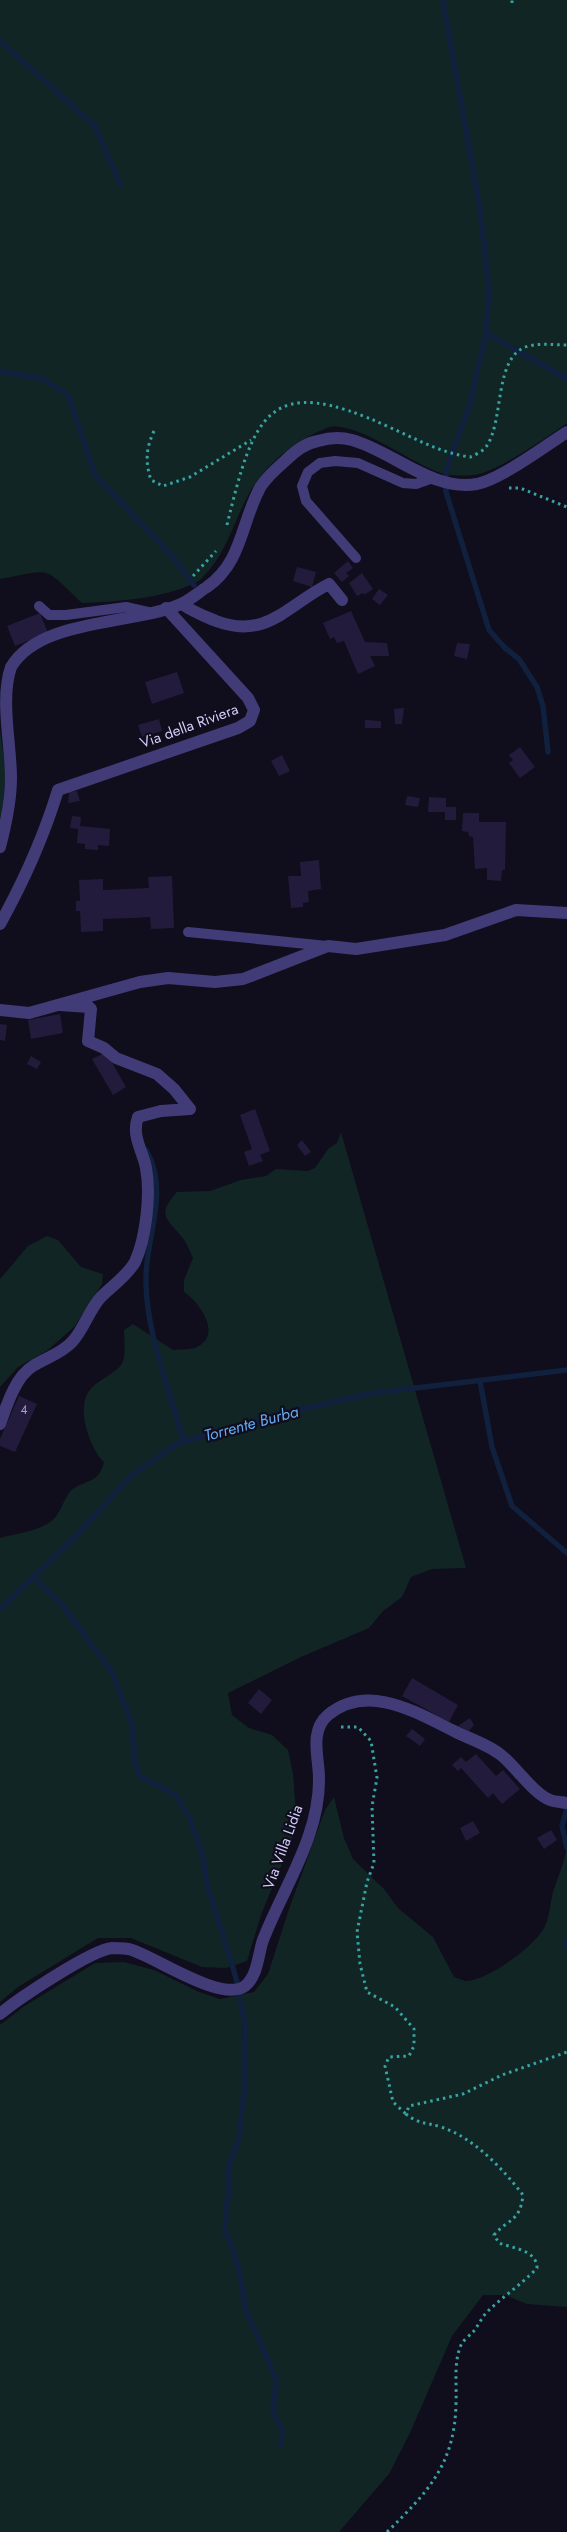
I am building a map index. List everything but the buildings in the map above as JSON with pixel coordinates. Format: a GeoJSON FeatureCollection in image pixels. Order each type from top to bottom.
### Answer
{"type":"FeatureCollection","features":[{"type":"Feature","properties":{"kind":"street"},"geometry":{"type":"LineString","coordinates":[[0,847],[8,813],[11,778],[3,700],[4,684],[10,669],[18,658],[32,646],[54,635],[182,604],[223,574],[239,545],[249,512],[262,485],[294,451],[315,441],[334,438],[352,440],[436,479],[463,484],[485,482],[567,432]]}},
{"type":"Feature","properties":{"kind":"street"},"geometry":{"type":"LineString","coordinates":[[182,604],[192,611],[230,626],[242,628],[268,623],[329,584],[342,600]]}},
{"type":"Feature","properties":{"kind":"street","name":"Via della Riviera"},"geometry":{"type":"LineString","coordinates":[[0,924],[24,881],[45,834],[58,790],[238,728],[250,721],[254,710],[248,698],[166,608]]}},
{"type":"Feature","properties":{"kind":"street"},"geometry":{"type":"LineString","coordinates":[[0,1010],[29,1013],[140,982],[168,978],[215,982],[243,979],[328,946],[356,949],[445,935],[516,910],[567,913]]}},
{"type":"Feature","properties":{"kind":"street"},"geometry":{"type":"LineString","coordinates":[[0,1424],[16,1387],[31,1367],[73,1342],[100,1298],[121,1279],[134,1262],[142,1239],[149,1190],[146,1167],[139,1150],[135,1125],[138,1117],[161,1111],[190,1109],[174,1089],[157,1074],[116,1058],[104,1048],[88,1041],[91,1009],[89,1007],[60,1005]]}},
{"type":"Feature","properties":{"kind":"street"},"geometry":{"type":"LineString","coordinates":[[318,1730],[321,1721],[328,1714],[354,1701],[380,1701],[401,1705],[500,1754],[550,1800],[567,1803]]}},
{"type":"Feature","properties":{"kind":"street","name":"Via Villa Lidia"},"geometry":{"type":"LineString","coordinates":[[0,2014],[17,2000],[82,1961],[109,1948],[131,1949],[197,1981],[225,1990],[234,1991],[245,1986],[254,1971],[263,1941],[290,1880],[314,1817],[319,1779],[316,1746],[318,1730]]}},
{"type":"Feature","properties":{"kind":"lane"},"geometry":{"type":"LineString","coordinates":[[356,558],[306,500],[302,486],[308,472],[320,464],[335,461],[358,464],[403,483],[416,484],[436,479]]}},
{"type":"Feature","properties":{"kind":"lane"},"geometry":{"type":"LineString","coordinates":[[40,606],[49,615],[66,615],[126,607],[148,612]]}},
{"type":"Feature","properties":{"kind":"lane"},"geometry":{"type":"LineString","coordinates":[[188,932],[328,946]]}},
{"type":"Feature","properties":{"kind":"path"},"geometry":{"type":"LineString","coordinates":[[154,431],[148,443],[148,470],[151,480],[163,486],[190,477],[252,440]]}},
{"type":"Feature","properties":{"kind":"path"},"geometry":{"type":"LineString","coordinates":[[500,487],[520,488],[567,507]]}},
{"type":"Feature","properties":{"kind":"path"},"geometry":{"type":"LineString","coordinates":[[318,1730],[344,1726],[358,1728],[371,1741],[378,1778],[372,1806],[374,1863],[367,1882],[357,1932],[360,1964],[368,1992],[395,2007],[414,2029],[414,2046],[408,2056],[389,2057],[385,2066],[393,2102],[417,2122],[441,2127],[463,2137],[486,2156],[515,2185],[523,2195],[522,2206],[512,2222],[501,2227],[494,2235],[498,2243],[530,2254],[537,2262],[537,2268],[520,2286],[485,2314],[474,2331],[462,2342],[455,2376],[456,2402],[453,2435],[442,2468],[422,2498],[387,2532]]}},
{"type":"Feature","properties":{"kind":"path"},"geometry":{"type":"LineString","coordinates":[[406,2114],[409,2106],[463,2094],[502,2075],[567,2052]]}},
{"type":"Feature","properties":{"kind":"green space"},"geometry":{"type":"Polygon","coordinates":[[[0,0],[567,0],[567,423],[496,468],[467,476],[441,473],[352,430],[338,427],[327,428],[293,446],[265,471],[250,492],[217,560],[200,580],[188,586],[143,598],[82,603],[60,582],[46,573],[30,573],[0,579],[0,0]]]}},
{"type":"Feature","properties":{"kind":"green space"},"geometry":{"type":"Polygon","coordinates":[[[0,730],[6,772],[0,833],[0,730]]]}},
{"type":"Feature","properties":{"kind":"green space"},"geometry":{"type":"Polygon","coordinates":[[[341,1132],[466,1568],[432,1569],[411,1577],[402,1597],[383,1611],[369,1628],[301,1657],[228,1693],[232,1715],[249,1728],[272,1735],[288,1750],[293,1774],[297,1827],[261,1915],[247,1961],[226,1968],[202,1967],[131,1938],[98,1938],[18,1987],[0,2002],[0,1538],[31,1531],[46,1525],[57,1515],[73,1489],[92,1480],[102,1469],[104,1462],[94,1448],[86,1428],[84,1418],[85,1399],[89,1391],[97,1383],[113,1373],[121,1365],[124,1354],[124,1330],[133,1324],[173,1350],[195,1348],[205,1341],[208,1334],[206,1318],[202,1310],[184,1292],[184,1280],[193,1258],[184,1239],[168,1221],[165,1212],[177,1192],[210,1191],[241,1180],[266,1176],[276,1169],[307,1171],[315,1168],[328,1149],[337,1143],[341,1132]]]}},
{"type":"Feature","properties":{"kind":"green space"},"geometry":{"type":"Polygon","coordinates":[[[47,1236],[58,1240],[81,1267],[103,1274],[102,1284],[75,1326],[48,1350],[18,1367],[0,1387],[0,1279],[28,1246],[47,1236]]]}},
{"type":"Feature","properties":{"kind":"green space"},"geometry":{"type":"Polygon","coordinates":[[[334,1797],[344,1838],[353,1859],[384,1889],[398,1908],[433,1937],[454,1977],[465,1981],[474,1980],[510,1961],[540,1934],[548,1918],[553,1892],[564,1861],[567,1841],[567,2307],[527,2304],[505,2295],[483,2295],[452,2336],[410,2433],[389,2474],[339,2532],[0,2532],[0,2025],[23,2007],[95,1963],[124,1962],[154,1970],[199,1992],[220,1999],[254,1992],[268,1974],[289,1909],[325,1810],[334,1797]]]}},
{"type":"Feature","properties":{"kind":"waterway"},"geometry":{"type":"LineString","coordinates":[[443,0],[480,209],[489,289],[486,333],[469,407],[446,470],[446,492],[489,630],[505,648],[519,659],[537,687],[543,706],[548,752]]}},
{"type":"Feature","properties":{"kind":"waterway"},"geometry":{"type":"LineString","coordinates":[[0,41],[95,126],[121,186]]}},
{"type":"Feature","properties":{"kind":"waterway"},"geometry":{"type":"LineString","coordinates":[[486,333],[567,379]]}},
{"type":"Feature","properties":{"kind":"waterway"},"geometry":{"type":"LineString","coordinates":[[0,371],[43,379],[68,395],[95,475],[174,558],[194,585]]}},
{"type":"Feature","properties":{"kind":"waterway"},"geometry":{"type":"LineString","coordinates":[[146,1150],[153,1166],[157,1197],[147,1262],[147,1298],[159,1360],[184,1442]]}},
{"type":"Feature","properties":{"kind":"waterway","name":"Torrente Burba"},"geometry":{"type":"LineString","coordinates":[[0,1609],[74,1538],[131,1476],[176,1444],[265,1417],[374,1393],[567,1370]]}},
{"type":"Feature","properties":{"kind":"waterway"},"geometry":{"type":"LineString","coordinates":[[480,1381],[492,1447],[512,1506],[567,1553]]}},
{"type":"Feature","properties":{"kind":"waterway"},"geometry":{"type":"LineString","coordinates":[[33,1577],[63,1606],[112,1672],[132,1724],[135,1764],[140,1776],[176,1795],[191,1821],[203,1857],[207,1884],[236,1978],[245,2025],[244,2092],[239,2139],[228,2168],[229,2192],[225,2233],[230,2240],[241,2279],[245,2308],[276,2379],[273,2412],[282,2429],[281,2445]]}},
{"type":"Feature","properties":{"kind":"waterway"},"geometry":{"type":"LineString","coordinates":[[567,1808],[562,1826],[567,1848]]}},
{"type":"Feature","properties":{"kind":"waterway"},"geometry":{"type":"LineString","coordinates":[[566,1945],[567,1940]]}}]}
